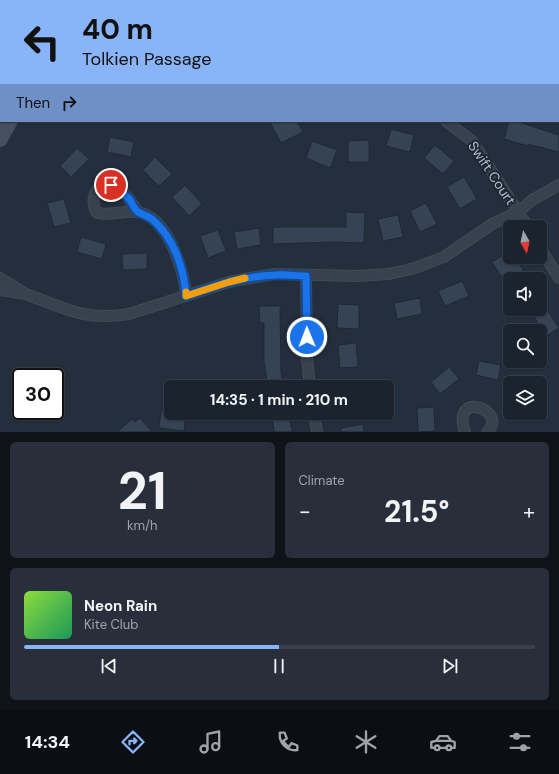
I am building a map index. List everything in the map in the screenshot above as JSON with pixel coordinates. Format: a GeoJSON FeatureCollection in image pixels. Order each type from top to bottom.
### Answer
{"type":"FeatureCollection","features":[{"type":"Feature","properties":{"kind":"street"},"geometry":{"type":"LineString","coordinates":[[0,139],[9,122]]}},
{"type":"Feature","properties":{"kind":"street","name":"Swift Court"},"geometry":{"type":"LineString","coordinates":[[448,122],[461,130],[472,141],[523,220]]}},
{"type":"Feature","properties":{"kind":"street"},"geometry":{"type":"LineString","coordinates":[[0,278],[26,294],[70,311],[100,317],[129,314],[229,282],[275,274],[306,276],[373,275],[415,268],[444,257],[492,224],[518,212],[532,200],[559,185]]}},
{"type":"Feature","properties":{"kind":"street"},"geometry":{"type":"LineString","coordinates":[[138,212],[151,218],[175,250],[185,283],[186,296]]}},
{"type":"Feature","properties":{"kind":"street"},"geometry":{"type":"LineString","coordinates":[[547,259],[559,278]]}},
{"type":"Feature","properties":{"kind":"street"},"geometry":{"type":"LineString","coordinates":[[306,276],[307,358],[309,380]]}},
{"type":"Feature","properties":{"kind":"street"},"geometry":{"type":"LineString","coordinates":[[0,290],[26,294]]}},
{"type":"Feature","properties":{"kind":"street"},"geometry":{"type":"LineString","coordinates":[[465,432],[462,417],[465,411],[472,407],[481,407],[489,412],[492,421],[488,432]]}},
{"type":"Feature","properties":{"kind":"street"},"geometry":{"type":"LineString","coordinates":[[315,420],[317,432]]}},
{"type":"Feature","properties":{"kind":"building"},"geometry":{"type":"Polygon","coordinates":[[[270,122],[298,122],[303,132],[281,143],[270,122]]]}},
{"type":"Feature","properties":{"kind":"building"},"geometry":{"type":"Polygon","coordinates":[[[509,122],[519,122],[559,135],[559,152],[528,144],[528,146],[504,139],[509,122]]]}},
{"type":"Feature","properties":{"kind":"building"},"geometry":{"type":"Polygon","coordinates":[[[391,129],[414,135],[410,152],[386,146],[391,129]]]}},
{"type":"Feature","properties":{"kind":"building"},"geometry":{"type":"Polygon","coordinates":[[[110,137],[134,142],[131,157],[107,152],[110,137]]]}},
{"type":"Feature","properties":{"kind":"building"},"geometry":{"type":"Polygon","coordinates":[[[369,140],[369,162],[348,162],[348,141],[369,140]]]}},
{"type":"Feature","properties":{"kind":"building"},"geometry":{"type":"Polygon","coordinates":[[[312,141],[337,150],[330,168],[306,158],[312,141]]]}},
{"type":"Feature","properties":{"kind":"building"},"geometry":{"type":"Polygon","coordinates":[[[435,145],[454,161],[443,174],[424,158],[435,145]]]}},
{"type":"Feature","properties":{"kind":"building"},"geometry":{"type":"Polygon","coordinates":[[[77,148],[89,159],[71,177],[60,166],[77,148]]]}},
{"type":"Feature","properties":{"kind":"building"},"geometry":{"type":"Polygon","coordinates":[[[155,157],[172,174],[159,186],[143,170],[155,157]]]}},
{"type":"Feature","properties":{"kind":"building"},"geometry":{"type":"Polygon","coordinates":[[[464,177],[477,199],[460,209],[447,187],[464,177]]]}},
{"type":"Feature","properties":{"kind":"building"},"geometry":{"type":"Polygon","coordinates":[[[185,185],[202,204],[189,216],[172,197],[185,185]]]}},
{"type":"Feature","properties":{"kind":"building"},"geometry":{"type":"Polygon","coordinates":[[[64,199],[71,223],[54,227],[47,203],[64,199]]]}},
{"type":"Feature","properties":{"kind":"building"},"geometry":{"type":"Polygon","coordinates":[[[426,203],[437,224],[420,232],[410,211],[426,203]]]}},
{"type":"Feature","properties":{"kind":"building"},"geometry":{"type":"Polygon","coordinates":[[[346,212],[365,213],[364,243],[334,242],[273,244],[273,227],[346,227],[346,212]]]}},
{"type":"Feature","properties":{"kind":"building"},"geometry":{"type":"Polygon","coordinates":[[[398,215],[403,237],[383,241],[378,219],[398,215]]]}},
{"type":"Feature","properties":{"kind":"building"},"geometry":{"type":"Polygon","coordinates":[[[259,228],[261,245],[237,249],[234,232],[259,228]]]}},
{"type":"Feature","properties":{"kind":"building"},"geometry":{"type":"Polygon","coordinates":[[[218,230],[226,251],[208,258],[200,236],[218,230]]]}},
{"type":"Feature","properties":{"kind":"building"},"geometry":{"type":"Polygon","coordinates":[[[81,237],[106,244],[102,259],[77,252],[81,237]]]}},
{"type":"Feature","properties":{"kind":"building"},"geometry":{"type":"Polygon","coordinates":[[[147,253],[147,269],[123,270],[122,254],[147,253]]]}},
{"type":"Feature","properties":{"kind":"building"},"geometry":{"type":"Polygon","coordinates":[[[503,255],[503,264],[519,264],[524,272],[503,272],[503,279],[492,262],[503,255]]]}},
{"type":"Feature","properties":{"kind":"building"},"geometry":{"type":"Polygon","coordinates":[[[462,281],[469,296],[445,306],[438,291],[462,281]]]}},
{"type":"Feature","properties":{"kind":"building"},"geometry":{"type":"Polygon","coordinates":[[[420,298],[422,314],[397,319],[394,303],[420,298]]]}},
{"type":"Feature","properties":{"kind":"building"},"geometry":{"type":"Polygon","coordinates":[[[338,304],[359,305],[359,329],[337,328],[338,304]]]}},
{"type":"Feature","properties":{"kind":"building"},"geometry":{"type":"Polygon","coordinates":[[[259,306],[280,306],[281,373],[282,380],[267,380],[264,361],[264,323],[260,323],[259,306]]]}},
{"type":"Feature","properties":{"kind":"building"},"geometry":{"type":"Polygon","coordinates":[[[547,309],[559,328],[547,335],[547,324],[538,324],[533,316],[547,316],[547,309]]]}},
{"type":"Feature","properties":{"kind":"building"},"geometry":{"type":"Polygon","coordinates":[[[356,343],[358,367],[340,368],[338,345],[356,343]]]}},
{"type":"Feature","properties":{"kind":"building"},"geometry":{"type":"Polygon","coordinates":[[[479,361],[501,365],[498,380],[476,375],[479,361]]]}},
{"type":"Feature","properties":{"kind":"building"},"geometry":{"type":"Polygon","coordinates":[[[449,367],[459,379],[440,394],[431,382],[449,367]]]}},
{"type":"Feature","properties":{"kind":"building"},"geometry":{"type":"Polygon","coordinates":[[[434,407],[435,431],[418,432],[417,408],[434,407]]]}},
{"type":"Feature","properties":{"kind":"building"},"geometry":{"type":"Polygon","coordinates":[[[161,411],[164,411],[164,420],[185,420],[184,431],[159,428],[161,411]]]}},
{"type":"Feature","properties":{"kind":"building"},"geometry":{"type":"Polygon","coordinates":[[[140,418],[152,432],[117,432],[132,419],[135,422],[140,418]]]}},
{"type":"Feature","properties":{"kind":"building"},"geometry":{"type":"Polygon","coordinates":[[[273,420],[290,420],[292,432],[274,432],[273,420]]]}},
{"type":"Feature","properties":{"kind":"building"},"geometry":{"type":"Polygon","coordinates":[[[363,424],[364,432],[341,432],[341,428],[363,424]]]}},
{"type":"Feature","properties":{"kind":"slow traffic"},"geometry":{"type":"LineString","coordinates":[[186,292],[186,296],[245,278]]}},
{"type":"Feature","properties":{"kind":"route"},"geometry":{"type":"LineString","coordinates":[[111,185],[119,189],[128,198],[138,212],[151,218],[163,231],[175,250],[185,283],[186,296],[229,282],[259,276],[275,274],[306,276],[307,337]]}}]}
